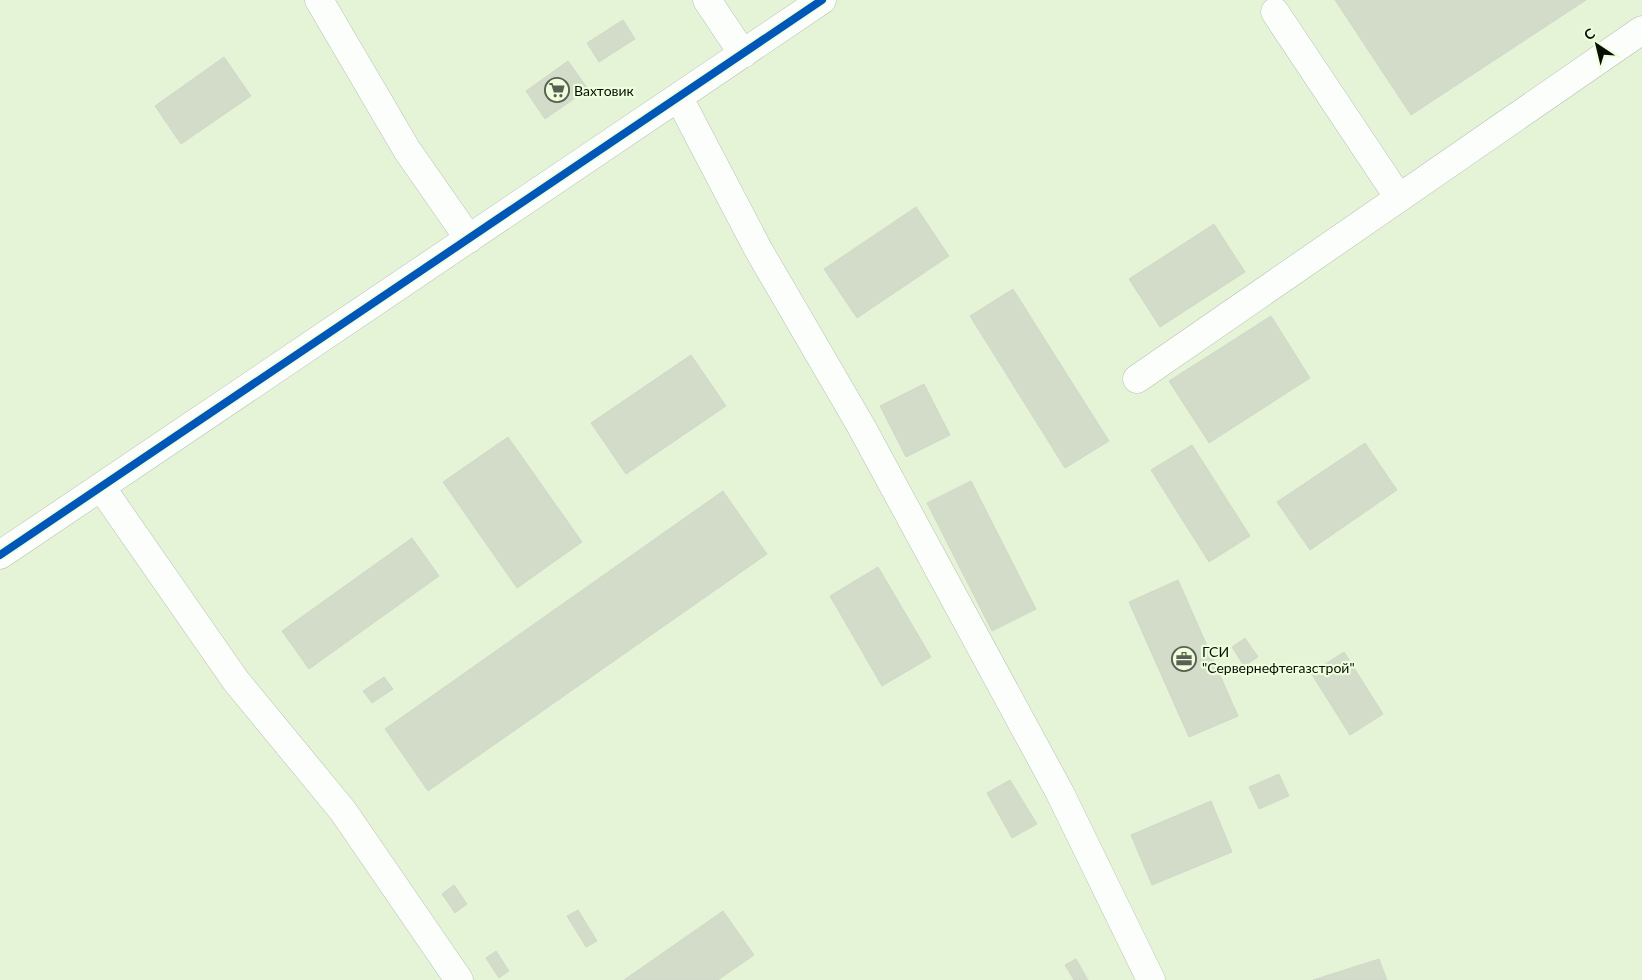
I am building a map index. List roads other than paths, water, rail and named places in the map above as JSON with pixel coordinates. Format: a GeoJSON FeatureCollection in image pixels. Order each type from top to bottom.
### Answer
{"type":"FeatureCollection","features":[{"type":"Feature","properties":{"kind":"street"},"geometry":{"type":"LineString","coordinates":[[319,0],[407,150],[469,239]]}},
{"type":"Feature","properties":{"kind":"street"},"geometry":{"type":"LineString","coordinates":[[706,0],[743,54]]}},
{"type":"Feature","properties":{"kind":"street"},"geometry":{"type":"LineString","coordinates":[[0,555],[822,0]]}},
{"type":"Feature","properties":{"kind":"street"},"geometry":{"type":"LineString","coordinates":[[1275,12],[1399,198]]}},
{"type":"Feature","properties":{"kind":"street"},"geometry":{"type":"LineString","coordinates":[[1137,379],[1642,30]]}},
{"type":"Feature","properties":{"kind":"street"},"geometry":{"type":"LineString","coordinates":[[679,98],[758,249],[861,426],[1060,793],[1151,980]]}},
{"type":"Feature","properties":{"kind":"street"},"geometry":{"type":"LineString","coordinates":[[101,487],[236,681],[343,811],[459,980]]}},
{"type":"Feature","properties":{"kind":"place","name":"Вахтовик"},"geometry":{"type":"Point","coordinates":[557,90]}},
{"type":"Feature","properties":{"kind":"place","name":"ГСИ \"Сервернефтегазстрой\""},"geometry":{"type":"Point","coordinates":[1184,659]}}]}
